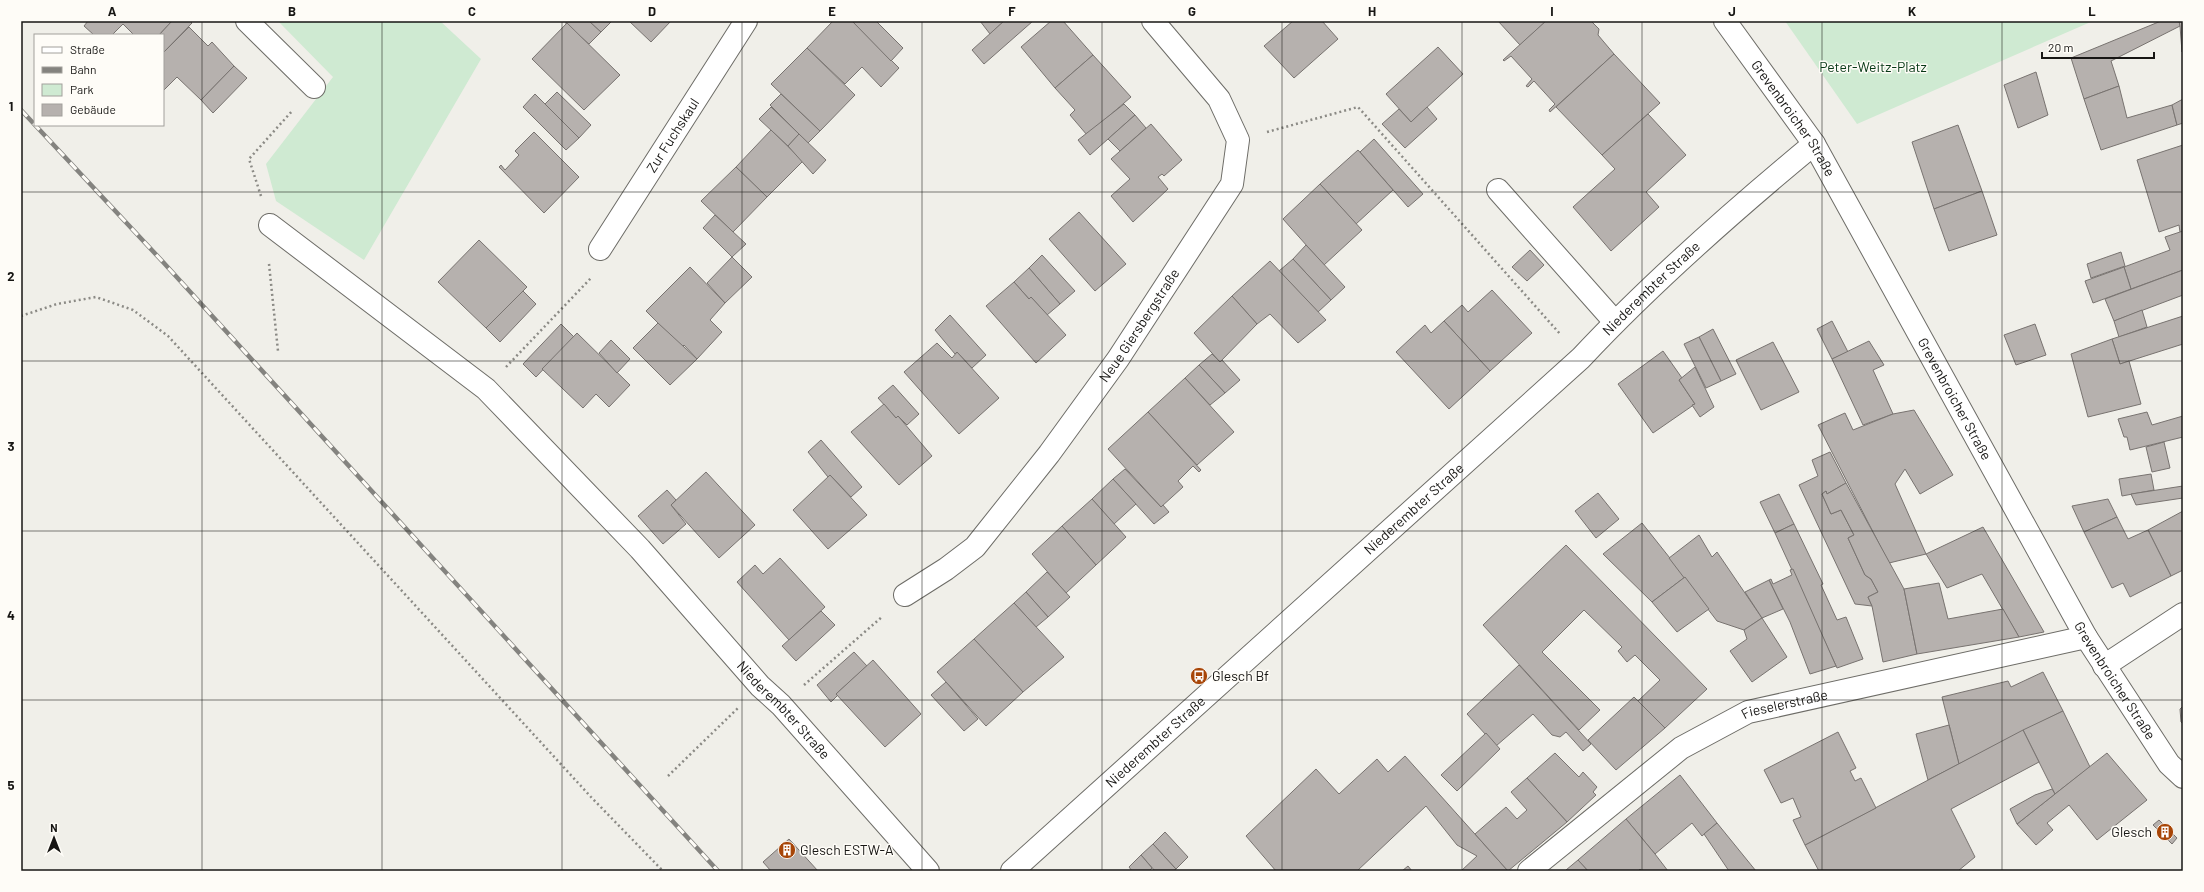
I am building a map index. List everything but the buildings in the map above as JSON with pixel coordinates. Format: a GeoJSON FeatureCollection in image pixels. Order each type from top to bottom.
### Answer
{"type":"FeatureCollection","features":[{"type":"Feature","properties":{"kind":"street"},"geometry":{"type":"LineString","coordinates":[[247,21],[314,87]]}},
{"type":"Feature","properties":{"kind":"street","name":"Zur Fuchskaul"},"geometry":{"type":"LineString","coordinates":[[600,249],[746,21]]}},
{"type":"Feature","properties":{"kind":"street"},"geometry":{"type":"LineString","coordinates":[[1153,21],[1220,99],[1238,140]]}},
{"type":"Feature","properties":{"kind":"street","name":"Grevenbroicher Straße"},"geometry":{"type":"LineString","coordinates":[[1725,21],[1814,144],[2086,637],[2169,764],[2183,777]]}},
{"type":"Feature","properties":{"kind":"street","name":"Neue Giersbergstraße"},"geometry":{"type":"LineString","coordinates":[[905,595],[946,569],[975,547],[1049,454],[1118,359],[1232,184],[1238,140]]}},
{"type":"Feature","properties":{"kind":"street","name":"Niederembter Straße"},"geometry":{"type":"LineString","coordinates":[[1012,871],[1581,358],[1653,284],[1751,196],[1814,144]]}},
{"type":"Feature","properties":{"kind":"street"},"geometry":{"type":"LineString","coordinates":[[1498,190],[1615,322]]}},
{"type":"Feature","properties":{"kind":"street","name":"Niederembter Straße"},"geometry":{"type":"LineString","coordinates":[[270,226],[486,389],[640,549],[760,686],[781,705],[928,871]]}},
{"type":"Feature","properties":{"kind":"street"},"geometry":{"type":"LineString","coordinates":[[2104,666],[2183,614]]}},
{"type":"Feature","properties":{"kind":"street","name":"Fieselerstraße"},"geometry":{"type":"LineString","coordinates":[[1529,871],[1681,748],[1748,712],[2086,637]]}},
{"type":"Feature","properties":{"kind":"path"},"geometry":{"type":"LineString","coordinates":[[278,351],[269,260],[270,226],[249,159],[314,87]]}},
{"type":"Feature","properties":{"kind":"path"},"geometry":{"type":"LineString","coordinates":[[1238,140],[1358,107],[1581,358]]}},
{"type":"Feature","properties":{"kind":"path"},"geometry":{"type":"LineString","coordinates":[[486,389],[590,280],[600,249]]}},
{"type":"Feature","properties":{"kind":"path"},"geometry":{"type":"LineString","coordinates":[[21,316],[57,304],[96,297],[133,310],[168,336],[591,797],[662,871]]}},
{"type":"Feature","properties":{"kind":"path"},"geometry":{"type":"LineString","coordinates":[[781,705],[905,595]]}},
{"type":"Feature","properties":{"kind":"path"},"geometry":{"type":"LineString","coordinates":[[668,776],[760,686]]}},
{"type":"Feature","properties":{"kind":"green space"},"geometry":{"type":"Polygon","coordinates":[[[278,21],[440,21],[481,59],[364,260],[276,201],[266,164],[333,77],[278,21]]]}},
{"type":"Feature","properties":{"kind":"green space","name":"Peter-Weitz-Platz"},"geometry":{"type":"Polygon","coordinates":[[[1785,21],[2093,21],[1857,124],[1785,21]]]}},
{"type":"Feature","properties":{"kind":"railway"},"geometry":{"type":"LineString","coordinates":[[21,110],[34,124]]}},
{"type":"Feature","properties":{"kind":"railway"},"geometry":{"type":"LineString","coordinates":[[36,126],[163,262],[718,871]]}},
{"type":"Feature","properties":{"kind":"place","name":"Glesch Bf"},"geometry":{"type":"Point","coordinates":[1199,676]}},
{"type":"Feature","properties":{"kind":"place","name":"Glesch"},"geometry":{"type":"Point","coordinates":[2165,832]}},
{"type":"Feature","properties":{"kind":"place","name":"Glesch ESTW-A"},"geometry":{"type":"Point","coordinates":[787,850]}}]}
